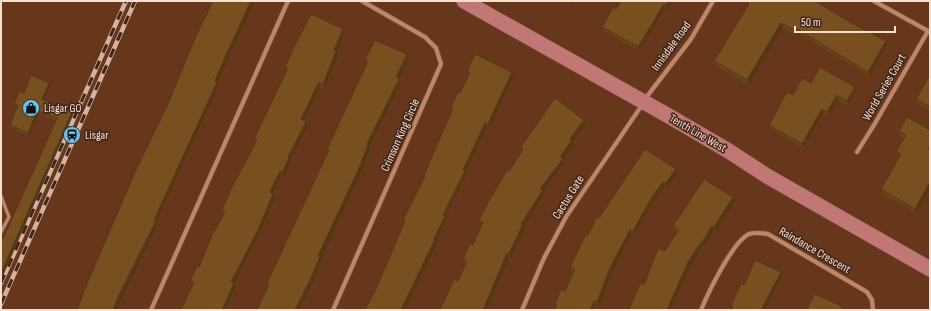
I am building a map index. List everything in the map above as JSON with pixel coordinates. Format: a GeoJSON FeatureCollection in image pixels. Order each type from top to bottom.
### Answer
{"type":"FeatureCollection","features":[{"type":"Feature","properties":{"kind":"street"},"geometry":{"type":"LineString","coordinates":[[151,310],[288,1]]}},
{"type":"Feature","properties":{"kind":"street","name":"Crimson King Circle"},"geometry":{"type":"LineString","coordinates":[[333,310],[441,64],[436,48],[425,37],[362,1]]}},
{"type":"Feature","properties":{"kind":"street","name":"Tenth Line West"},"geometry":{"type":"LineString","coordinates":[[464,1],[644,102],[727,150],[767,176],[930,269]]}},
{"type":"Feature","properties":{"kind":"street","name":"Innisdale Road"},"geometry":{"type":"LineString","coordinates":[[644,102],[691,38],[713,1]]}},
{"type":"Feature","properties":{"kind":"street"},"geometry":{"type":"LineString","coordinates":[[874,1],[929,32]]}},
{"type":"Feature","properties":{"kind":"street","name":"World Series Court"},"geometry":{"type":"LineString","coordinates":[[857,152],[929,32]]}},
{"type":"Feature","properties":{"kind":"street","name":"Cactus Gate"},"geometry":{"type":"LineString","coordinates":[[522,310],[544,258],[563,222],[644,102]]}},
{"type":"Feature","properties":{"kind":"street","name":"Raindance Crescent"},"geometry":{"type":"LineString","coordinates":[[701,310],[714,281],[741,241],[749,234],[758,233],[768,234],[867,292],[872,300],[873,310]]}},
{"type":"Feature","properties":{"kind":"lane"},"geometry":{"type":"LineString","coordinates":[[1,196],[9,217],[1,232]]}},
{"type":"Feature","properties":{"kind":"building"},"geometry":{"type":"Polygon","coordinates":[[[213,1],[251,1],[215,81],[217,82],[154,220],[156,221],[113,310],[77,310],[135,172],[167,106],[196,36],[213,1]]]}},
{"type":"Feature","properties":{"kind":"building"},"geometry":{"type":"Polygon","coordinates":[[[621,1],[669,1],[666,5],[664,4],[638,47],[602,27],[613,7],[616,9],[621,1]]]}},
{"type":"Feature","properties":{"kind":"building"},"geometry":{"type":"Polygon","coordinates":[[[749,1],[815,1],[886,41],[868,72],[797,29],[796,31],[781,23],[747,80],[714,61],[749,4],[747,3],[749,1]]]}},
{"type":"Feature","properties":{"kind":"building"},"geometry":{"type":"Polygon","coordinates":[[[311,14],[343,29],[334,50],[336,51],[323,84],[319,82],[301,119],[306,122],[288,157],[289,158],[282,173],[280,171],[270,192],[273,194],[258,230],[231,282],[234,283],[222,310],[181,310],[194,282],[190,281],[197,266],[199,267],[214,230],[215,231],[225,211],[222,210],[230,191],[257,140],[254,139],[288,68],[285,67],[293,49],[311,14]]]}},
{"type":"Feature","properties":{"kind":"building"},"geometry":{"type":"Polygon","coordinates":[[[375,40],[407,54],[396,77],[399,79],[367,144],[368,145],[359,168],[318,256],[320,257],[310,280],[295,310],[257,310],[269,284],[267,283],[329,150],[327,149],[368,61],[365,60],[375,40]]]}},
{"type":"Feature","properties":{"kind":"building"},"geometry":{"type":"Polygon","coordinates":[[[475,54],[512,72],[488,124],[485,123],[463,170],[465,171],[443,215],[445,216],[435,239],[401,310],[365,310],[376,289],[405,221],[403,220],[425,176],[424,175],[453,108],[451,107],[458,92],[460,93],[470,72],[467,71],[475,54]]]}},
{"type":"Feature","properties":{"kind":"building"},"geometry":{"type":"Polygon","coordinates":[[[820,67],[855,87],[847,101],[837,95],[827,112],[822,109],[802,144],[769,125],[787,92],[793,95],[802,78],[811,83],[820,67]]]}},
{"type":"Feature","properties":{"kind":"building"},"geometry":{"type":"Polygon","coordinates":[[[31,75],[49,83],[42,99],[72,112],[1,273],[1,243],[57,118],[37,111],[28,133],[10,125],[18,105],[14,104],[19,91],[24,93],[31,75]]]}},
{"type":"Feature","properties":{"kind":"building"},"geometry":{"type":"Polygon","coordinates":[[[930,75],[930,107],[916,99],[930,75]]]}},
{"type":"Feature","properties":{"kind":"building"},"geometry":{"type":"Polygon","coordinates":[[[555,98],[584,120],[570,139],[572,140],[560,157],[563,159],[540,189],[543,190],[521,224],[523,224],[509,254],[507,253],[483,310],[440,310],[454,279],[458,281],[467,261],[463,259],[470,243],[473,245],[483,222],[479,220],[485,208],[507,170],[509,171],[523,150],[520,148],[555,98]]]}},
{"type":"Feature","properties":{"kind":"building"},"geometry":{"type":"Polygon","coordinates":[[[907,117],[930,130],[930,146],[928,149],[930,150],[930,182],[915,209],[881,189],[901,154],[896,152],[906,135],[899,131],[907,117]]]}},
{"type":"Feature","properties":{"kind":"building"},"geometry":{"type":"Polygon","coordinates":[[[645,149],[676,169],[665,184],[663,182],[652,197],[633,231],[630,230],[610,268],[597,302],[594,301],[590,310],[554,310],[557,305],[555,304],[561,289],[565,291],[575,269],[570,267],[586,234],[588,235],[597,217],[599,218],[645,149]]]}},
{"type":"Feature","properties":{"kind":"building"},"geometry":{"type":"Polygon","coordinates":[[[704,179],[733,197],[714,227],[712,226],[688,262],[667,310],[629,310],[640,283],[644,285],[658,248],[665,251],[679,229],[673,226],[704,179]]]}},
{"type":"Feature","properties":{"kind":"building"},"geometry":{"type":"Polygon","coordinates":[[[755,260],[781,272],[761,310],[732,310],[733,307],[731,306],[741,283],[744,285],[755,260]]]}},
{"type":"Feature","properties":{"kind":"building"},"geometry":{"type":"Polygon","coordinates":[[[814,294],[842,306],[840,310],[807,310],[814,294]]]}},
{"type":"Feature","properties":{"kind":"railway"},"geometry":{"type":"LineString","coordinates":[[1,283],[126,1]]}},
{"type":"Feature","properties":{"kind":"railway"},"geometry":{"type":"LineString","coordinates":[[1,304],[135,1]]}},
{"type":"Feature","properties":{"kind":"place","name":"Lisgar GO"},"geometry":{"type":"Point","coordinates":[31,108]}},
{"type":"Feature","properties":{"kind":"place","name":"Lisgar"},"geometry":{"type":"Point","coordinates":[72,135]}}]}
